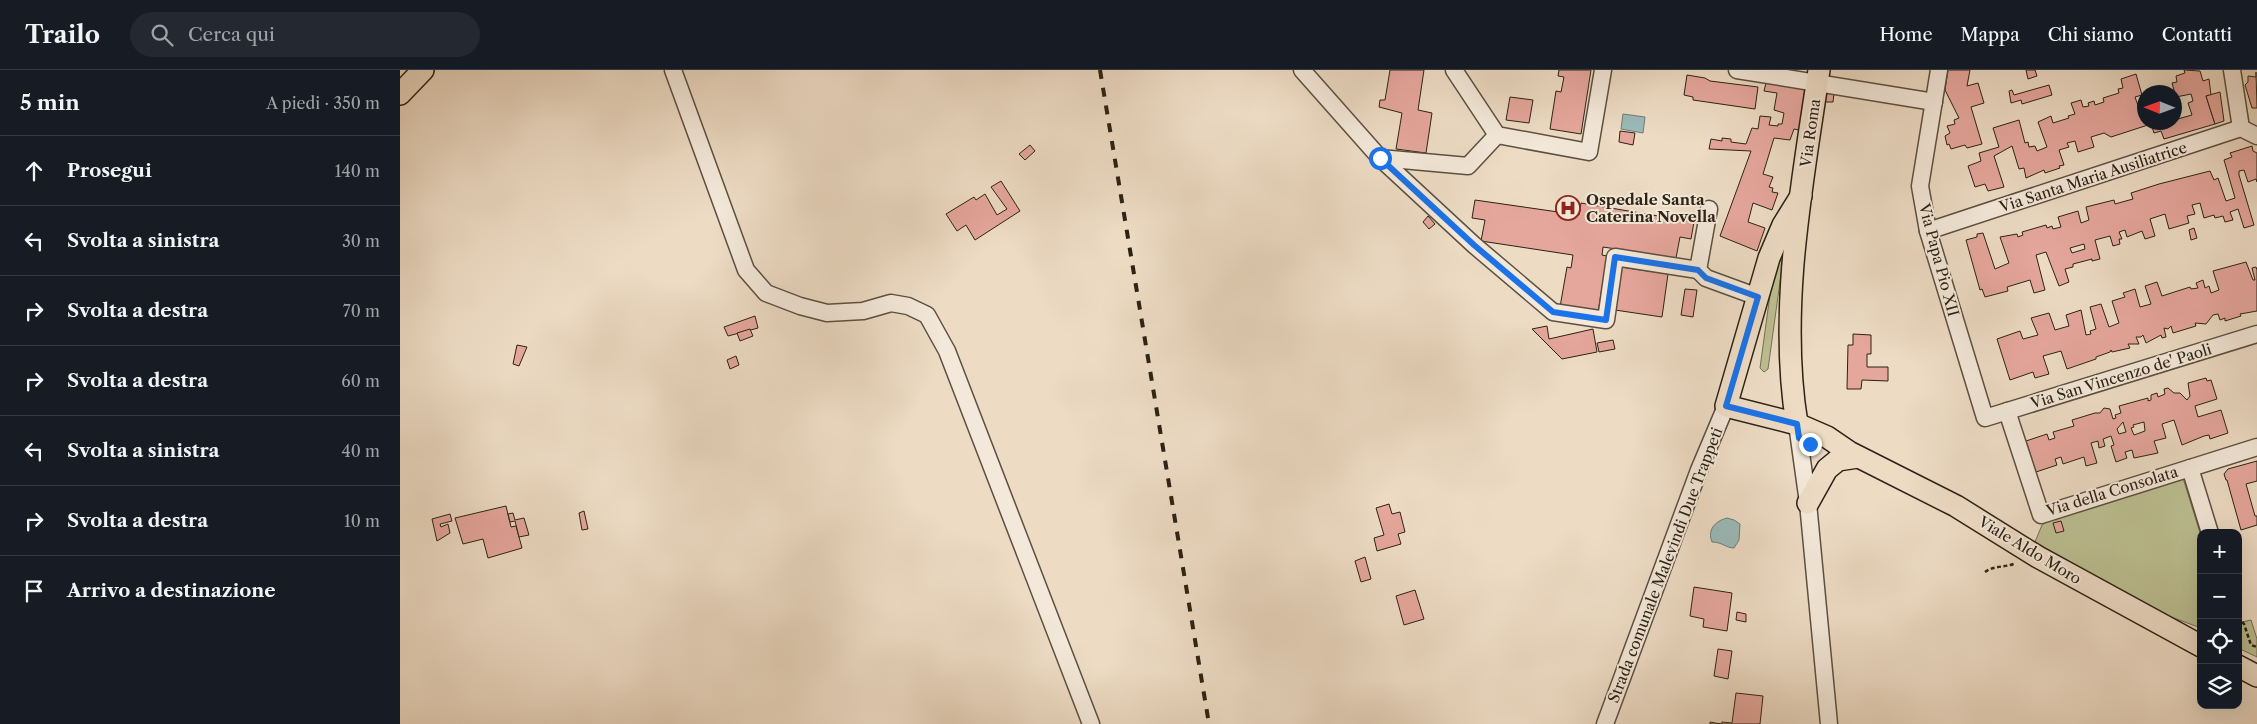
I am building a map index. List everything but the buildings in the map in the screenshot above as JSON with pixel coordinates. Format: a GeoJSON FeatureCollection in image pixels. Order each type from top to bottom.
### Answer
{"type":"FeatureCollection","features":[{"type":"Feature","properties":{"kind":"main road"},"geometry":{"type":"LineString","coordinates":[[400,94],[423,70]]}},
{"type":"Feature","properties":{"kind":"main road","name":"Via Roma"},"geometry":{"type":"LineString","coordinates":[[1798,431],[1790,378],[1793,276],[1801,196],[1818,76]]}},
{"type":"Feature","properties":{"kind":"main road"},"geometry":{"type":"LineString","coordinates":[[1726,406],[1769,258],[1783,225],[1801,196]]}},
{"type":"Feature","properties":{"kind":"main road","name":"Viale Aldo Moro"},"geometry":{"type":"LineString","coordinates":[[1726,406],[1798,431],[1821,450],[1854,454],[1956,506],[2038,557],[2197,644]]}},
{"type":"Feature","properties":{"kind":"main road"},"geometry":{"type":"LineString","coordinates":[[1808,503],[1827,469],[1838,460],[1854,454]]}},
{"type":"Feature","properties":{"kind":"main road"},"geometry":{"type":"LineString","coordinates":[[2242,668],[2257,676]]}},
{"type":"Feature","properties":{"kind":"street"},"geometry":{"type":"LineString","coordinates":[[673,70],[746,270],[766,293],[800,306],[827,313],[863,311],[891,303],[908,306],[927,315],[947,351],[1091,724]]}},
{"type":"Feature","properties":{"kind":"street"},"geometry":{"type":"LineString","coordinates":[[1302,70],[1380,158],[1474,245],[1553,312],[1606,320],[1615,257],[1698,270],[1706,278],[1758,297]]}},
{"type":"Feature","properties":{"kind":"street"},"geometry":{"type":"LineString","coordinates":[[1454,70],[1497,135],[1589,152],[1603,70]]}},
{"type":"Feature","properties":{"kind":"street"},"geometry":{"type":"LineString","coordinates":[[1737,70],[1818,76],[1934,102]]}},
{"type":"Feature","properties":{"kind":"street","name":"Via Papa Pio XII"},"geometry":{"type":"LineString","coordinates":[[1939,70],[1920,186],[1928,231],[1985,418]]}},
{"type":"Feature","properties":{"kind":"street"},"geometry":{"type":"LineString","coordinates":[[2232,70],[2241,128],[2257,136]]}},
{"type":"Feature","properties":{"kind":"street","name":"Via Santa Maria Ausiliatrice"},"geometry":{"type":"LineString","coordinates":[[1928,231],[2241,128]]}},
{"type":"Feature","properties":{"kind":"street"},"geometry":{"type":"LineString","coordinates":[[1380,158],[1468,166],[1497,135]]}},
{"type":"Feature","properties":{"kind":"street"},"geometry":{"type":"LineString","coordinates":[[1698,270],[1709,209]]}},
{"type":"Feature","properties":{"kind":"street","name":"Via San Vincenzo de' Paoli"},"geometry":{"type":"LineString","coordinates":[[1985,418],[2257,334]]}},
{"type":"Feature","properties":{"kind":"street","name":"Strada comunale Malevindi Due Trappeti"},"geometry":{"type":"LineString","coordinates":[[1605,724],[1699,470],[1726,406]]}},
{"type":"Feature","properties":{"kind":"street","name":"Via della Consolata"},"geometry":{"type":"LineString","coordinates":[[2008,411],[2041,515],[2257,447]]}},
{"type":"Feature","properties":{"kind":"street"},"geometry":{"type":"LineString","coordinates":[[1798,431],[1808,503],[1829,724]]}},
{"type":"Feature","properties":{"kind":"street"},"geometry":{"type":"LineString","coordinates":[[2190,468],[2209,529]]}},
{"type":"Feature","properties":{"kind":"path"},"geometry":{"type":"LineString","coordinates":[[2240,619],[2244,624],[2251,646],[2257,647]]}},
{"type":"Feature","properties":{"kind":"green space"},"geometry":{"type":"Polygon","coordinates":[[[1781,256],[1783,260],[1768,369],[1764,372],[1760,368],[1775,258],[1781,256]]]}},
{"type":"Feature","properties":{"kind":"green space"},"geometry":{"type":"Polygon","coordinates":[[[2183,478],[2199,529],[2197,529],[2197,627],[2163,614],[2035,542],[2042,525],[2050,520],[2183,478]]]}},
{"type":"Feature","properties":{"kind":"green space"},"geometry":{"type":"Polygon","coordinates":[[[2251,620],[2257,639],[2257,657],[2242,650],[2242,622],[2251,620]]]}},
{"type":"Feature","properties":{"kind":"water"},"geometry":{"type":"Polygon","coordinates":[[[1623,114],[1645,117],[1643,133],[1621,129],[1623,114]]]}},
{"type":"Feature","properties":{"kind":"water"},"geometry":{"type":"Polygon","coordinates":[[[1727,518],[1740,524],[1739,540],[1734,548],[1712,542],[1711,538],[1713,527],[1719,521],[1727,518]]]}},
{"type":"Feature","properties":{"kind":"railway"},"geometry":{"type":"LineString","coordinates":[[1100,70],[1209,724]]}},
{"type":"Feature","properties":{"kind":"place","name":"Ospedale Santa Caterina Novella"},"geometry":{"type":"Point","coordinates":[1568,208]}},
{"type":"Feature","properties":{"kind":"route"},"geometry":{"type":"LineString","coordinates":[[1380,158],[1474,245],[1553,312],[1606,320],[1615,257],[1698,270],[1706,278],[1758,297],[1726,406],[1797,424],[1799,438],[1810,444]]}}]}
